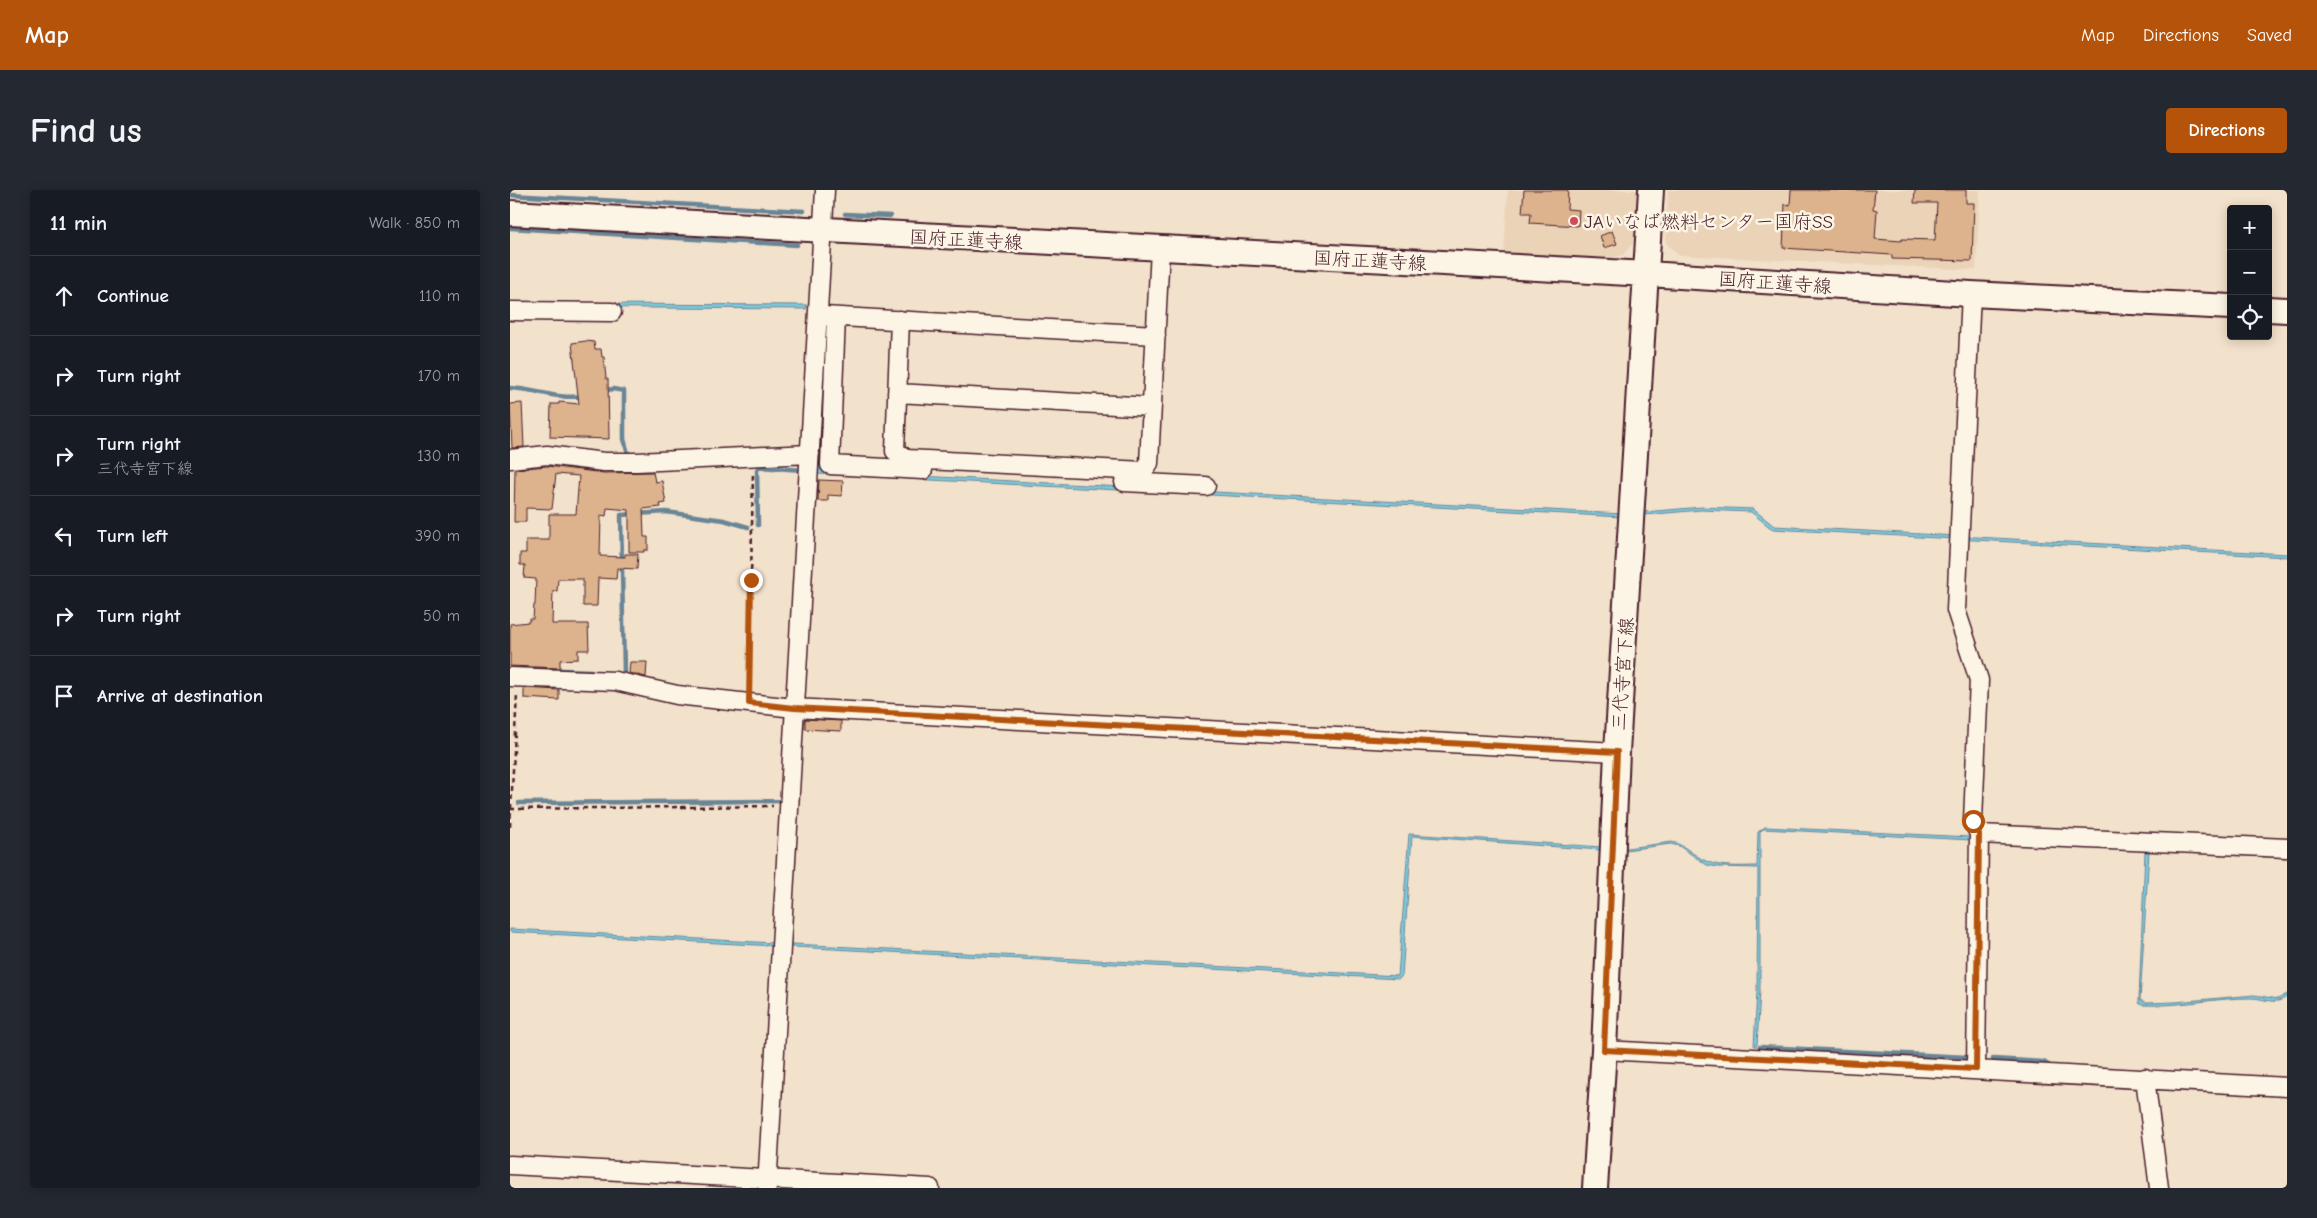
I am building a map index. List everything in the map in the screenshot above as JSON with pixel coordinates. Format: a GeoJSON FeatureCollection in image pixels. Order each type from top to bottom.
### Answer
{"type":"FeatureCollection","features":[{"type":"Feature","properties":{"kind":"main road","name":"三代寺宮下線"},"geometry":{"type":"LineString","coordinates":[[1595,1188],[1604,1050],[1617,752],[1651,190]]}},
{"type":"Feature","properties":{"kind":"main road","name":"国府正蓮寺線"},"geometry":{"type":"LineString","coordinates":[[510,213],[2227,307]]}},
{"type":"Feature","properties":{"kind":"main road"},"geometry":{"type":"LineString","coordinates":[[2272,309],[2287,310]]}},
{"type":"Feature","properties":{"kind":"street"},"geometry":{"type":"LineString","coordinates":[[767,1183],[825,190]]}},
{"type":"Feature","properties":{"kind":"street"},"geometry":{"type":"LineString","coordinates":[[900,320],[895,451],[907,459],[1144,471],[1149,463],[1160,249]]}},
{"type":"Feature","properties":{"kind":"street"},"geometry":{"type":"LineString","coordinates":[[1971,294],[1956,610],[1979,680],[1973,821],[1979,834],[1976,1069]]}},
{"type":"Feature","properties":{"kind":"street"},"geometry":{"type":"LineString","coordinates":[[510,311],[612,312]]}},
{"type":"Feature","properties":{"kind":"street"},"geometry":{"type":"LineString","coordinates":[[819,316],[1156,334]]}},
{"type":"Feature","properties":{"kind":"street"},"geometry":{"type":"LineString","coordinates":[[836,317],[830,465],[1206,486]]}},
{"type":"Feature","properties":{"kind":"street"},"geometry":{"type":"LineString","coordinates":[[897,393],[1152,407]]}},
{"type":"Feature","properties":{"kind":"street"},"geometry":{"type":"LineString","coordinates":[[510,459],[547,454],[604,462],[810,454]]}},
{"type":"Feature","properties":{"kind":"street"},"geometry":{"type":"LineString","coordinates":[[514,677],[614,681],[677,695],[794,708],[1617,752]]}},
{"type":"Feature","properties":{"kind":"street"},"geometry":{"type":"LineString","coordinates":[[1979,834],[2287,848]]}},
{"type":"Feature","properties":{"kind":"street"},"geometry":{"type":"LineString","coordinates":[[1604,1050],[2287,1087]]}},
{"type":"Feature","properties":{"kind":"street"},"geometry":{"type":"LineString","coordinates":[[2145,1078],[2158,1188]]}},
{"type":"Feature","properties":{"kind":"street"},"geometry":{"type":"LineString","coordinates":[[510,1165],[767,1183],[930,1188]]}},
{"type":"Feature","properties":{"kind":"path"},"geometry":{"type":"LineString","coordinates":[[749,703],[753,456]]}},
{"type":"Feature","properties":{"kind":"path"},"geometry":{"type":"LineString","coordinates":[[510,827],[514,677]]}},
{"type":"Feature","properties":{"kind":"path"},"geometry":{"type":"LineString","coordinates":[[510,809],[788,806]]}},
{"type":"Feature","properties":{"kind":"shaded area"},"geometry":{"type":"Polygon","coordinates":[[[1508,190],[1638,190],[1634,242],[1623,255],[1612,258],[1504,253],[1508,190]]]}},
{"type":"Feature","properties":{"kind":"shaded area"},"geometry":{"type":"Polygon","coordinates":[[[1667,190],[1980,190],[1976,270],[1678,255],[1666,243],[1667,190]]]}},
{"type":"Feature","properties":{"kind":"water"},"geometry":{"type":"Polygon","coordinates":[[[588,304],[807,305],[806,309],[510,307],[588,304]]]}},
{"type":"Feature","properties":{"kind":"water"},"geometry":{"type":"Polygon","coordinates":[[[826,333],[830,334],[827,471],[1622,514],[1622,517],[818,474],[826,333]]]}},
{"type":"Feature","properties":{"kind":"water"},"geometry":{"type":"Polygon","coordinates":[[[1702,507],[1753,509],[1774,526],[2287,554],[2287,557],[1772,529],[1751,512],[1701,510],[1644,515],[1644,512],[1702,507]]]}},
{"type":"Feature","properties":{"kind":"water"},"geometry":{"type":"Polygon","coordinates":[[[1765,827],[1970,837],[1971,840],[1763,829],[1760,832],[1760,989],[1757,1046],[1754,1046],[1757,992],[1758,868],[1707,865],[1679,846],[1671,844],[1626,850],[1627,848],[1672,842],[1702,859],[1718,865],[1757,866],[1758,832],[1765,827]]]}},
{"type":"Feature","properties":{"kind":"water"},"geometry":{"type":"Polygon","coordinates":[[[1409,834],[1601,847],[1600,850],[1412,836],[1402,976],[1399,979],[510,932],[510,929],[1398,976],[1409,834]]]}},
{"type":"Feature","properties":{"kind":"water"},"geometry":{"type":"Polygon","coordinates":[[[1989,842],[2287,855],[2287,858],[2149,851],[2140,1000],[2146,1003],[2254,995],[2278,999],[2287,994],[2287,997],[2278,1001],[2250,998],[2169,1005],[2142,1005],[2139,1003],[2139,999],[2145,851],[1989,842]]]}},
{"type":"Feature","properties":{"kind":"building"},"geometry":{"type":"Polygon","coordinates":[[[1524,190],[1568,190],[1567,209],[1579,210],[1578,226],[1530,223],[1531,213],[1522,213],[1524,190]]]}},
{"type":"Feature","properties":{"kind":"building"},"geometry":{"type":"Polygon","coordinates":[[[1791,190],[1875,190],[1873,209],[1877,210],[1875,239],[1901,241],[1902,239],[1935,240],[1937,203],[1914,203],[1915,190],[1966,190],[1966,203],[1974,203],[1972,261],[1892,259],[1892,255],[1783,248],[1785,204],[1790,205],[1791,190]]]}},
{"type":"Feature","properties":{"kind":"building"},"geometry":{"type":"Polygon","coordinates":[[[1612,231],[1617,244],[1604,248],[1600,236],[1612,231]]]}},
{"type":"Feature","properties":{"kind":"building"},"geometry":{"type":"Polygon","coordinates":[[[594,342],[595,349],[601,349],[602,357],[604,357],[606,379],[608,379],[609,439],[550,437],[551,404],[559,404],[559,402],[579,404],[572,343],[594,342]]]}},
{"type":"Feature","properties":{"kind":"building"},"geometry":{"type":"Polygon","coordinates":[[[522,403],[524,447],[512,448],[510,404],[522,403]]]}},
{"type":"Feature","properties":{"kind":"building"},"geometry":{"type":"Polygon","coordinates":[[[547,466],[604,473],[653,472],[655,482],[662,481],[666,503],[660,504],[661,507],[643,509],[644,537],[648,537],[648,550],[644,550],[644,552],[629,552],[629,510],[607,508],[606,516],[601,515],[600,556],[625,557],[625,554],[638,554],[637,569],[617,568],[616,579],[598,578],[597,606],[583,606],[583,579],[558,579],[557,591],[553,591],[552,624],[588,624],[589,650],[578,650],[578,659],[560,660],[560,668],[510,666],[510,624],[529,622],[529,619],[533,619],[535,605],[536,579],[524,578],[525,565],[520,565],[520,553],[526,553],[526,540],[549,540],[549,514],[576,514],[579,476],[556,474],[552,509],[526,508],[526,522],[514,522],[515,469],[547,466]]]}},
{"type":"Feature","properties":{"kind":"building"},"geometry":{"type":"Polygon","coordinates":[[[819,480],[843,481],[842,496],[828,495],[828,501],[818,501],[819,480]]]}},
{"type":"Feature","properties":{"kind":"building"},"geometry":{"type":"Polygon","coordinates":[[[630,662],[647,662],[646,677],[629,673],[630,662]]]}},
{"type":"Feature","properties":{"kind":"building"},"geometry":{"type":"Polygon","coordinates":[[[524,688],[559,690],[559,700],[524,698],[524,688]]]}},
{"type":"Feature","properties":{"kind":"building"},"geometry":{"type":"Polygon","coordinates":[[[805,719],[841,721],[841,731],[805,729],[805,719]]]}},
{"type":"Feature","properties":{"kind":"waterway"},"geometry":{"type":"LineString","coordinates":[[510,195],[804,211]]}},
{"type":"Feature","properties":{"kind":"waterway"},"geometry":{"type":"LineString","coordinates":[[845,214],[890,216]]}},
{"type":"Feature","properties":{"kind":"waterway"},"geometry":{"type":"LineString","coordinates":[[510,228],[797,245]]}},
{"type":"Feature","properties":{"kind":"waterway"},"geometry":{"type":"LineString","coordinates":[[510,388],[565,397],[583,396]]}},
{"type":"Feature","properties":{"kind":"waterway"},"geometry":{"type":"LineString","coordinates":[[602,391],[613,389],[624,391],[624,439],[629,457]]}},
{"type":"Feature","properties":{"kind":"waterway"},"geometry":{"type":"LineString","coordinates":[[758,525],[757,470],[759,467],[803,470]]}},
{"type":"Feature","properties":{"kind":"waterway"},"geometry":{"type":"LineString","coordinates":[[619,674],[624,674],[621,515],[666,512],[724,520],[748,527]]}},
{"type":"Feature","properties":{"kind":"waterway"},"geometry":{"type":"LineString","coordinates":[[534,669],[591,671]]}},
{"type":"Feature","properties":{"kind":"waterway"},"geometry":{"type":"LineString","coordinates":[[519,803],[783,801],[783,798]]}},
{"type":"Feature","properties":{"kind":"waterway"},"geometry":{"type":"LineString","coordinates":[[1760,1047],[1967,1057]]}},
{"type":"Feature","properties":{"kind":"waterway"},"geometry":{"type":"LineString","coordinates":[[1993,1059],[2044,1062],[2053,1068]]}},
{"type":"Feature","properties":{"kind":"place","name":"JAいなば燃料センター国府SS"},"geometry":{"type":"Point","coordinates":[1574,221]}},
{"type":"Feature","properties":{"kind":"route"},"geometry":{"type":"LineString","coordinates":[[751,580],[749,703],[794,708],[1617,752],[1604,1050],[1976,1069],[1979,834],[1973,821]]}}]}
